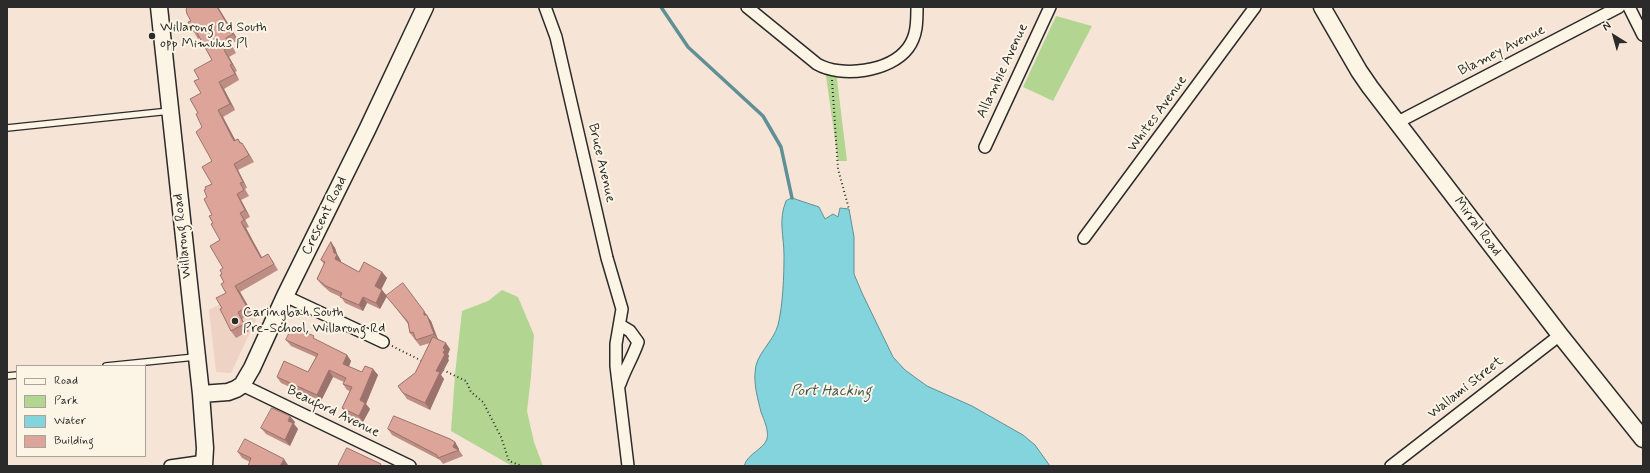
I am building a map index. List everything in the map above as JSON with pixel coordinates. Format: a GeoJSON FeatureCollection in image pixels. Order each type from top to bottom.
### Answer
{"type":"FeatureCollection","features":[{"type":"Feature","properties":{"kind":"street","name":"Willarong Road"},"geometry":{"type":"LineString","coordinates":[[159,7],[201,394],[205,464]]}},
{"type":"Feature","properties":{"kind":"street","name":"Crescent Road"},"geometry":{"type":"LineString","coordinates":[[242,385],[252,368],[285,296],[367,130],[425,7]]}},
{"type":"Feature","properties":{"kind":"street","name":"Bruce Avenue"},"geometry":{"type":"LineString","coordinates":[[545,7],[556,37],[607,258],[622,309],[616,344],[616,366],[628,466]]}},
{"type":"Feature","properties":{"kind":"street"},"geometry":{"type":"LineString","coordinates":[[747,7],[824,69],[852,72],[875,68],[889,63],[900,56],[908,48],[914,38],[917,24],[917,7]]}},
{"type":"Feature","properties":{"kind":"street","name":"Allambie Avenue"},"geometry":{"type":"LineString","coordinates":[[985,147],[1050,7]]}},
{"type":"Feature","properties":{"kind":"street","name":"Whites Avenue"},"geometry":{"type":"LineString","coordinates":[[1084,238],[1255,7]]}},
{"type":"Feature","properties":{"kind":"street","name":"Mirral Road"},"geometry":{"type":"LineString","coordinates":[[1322,7],[1359,71],[1560,335],[1643,439]]}},
{"type":"Feature","properties":{"kind":"street","name":"Blamey Avenue"},"geometry":{"type":"LineString","coordinates":[[1398,122],[1619,7]]}},
{"type":"Feature","properties":{"kind":"street"},"geometry":{"type":"LineString","coordinates":[[1629,7],[1643,35]]}},
{"type":"Feature","properties":{"kind":"street"},"geometry":{"type":"LineString","coordinates":[[285,296],[383,342]]}},
{"type":"Feature","properties":{"kind":"street","name":"Bruce Avenue"},"geometry":{"type":"LineString","coordinates":[[619,388],[624,370],[634,354],[638,342],[630,331],[620,325]]}},
{"type":"Feature","properties":{"kind":"street","name":"Wallami Street"},"geometry":{"type":"LineString","coordinates":[[1391,466],[1560,335]]}},
{"type":"Feature","properties":{"kind":"street"},"geometry":{"type":"LineString","coordinates":[[201,394],[228,392],[242,385]]}},
{"type":"Feature","properties":{"kind":"street","name":"Beauford Avenue"},"geometry":{"type":"LineString","coordinates":[[242,385],[410,466]]}},
{"type":"Feature","properties":{"kind":"street"},"geometry":{"type":"LineString","coordinates":[[170,466],[205,464]]}},
{"type":"Feature","properties":{"kind":"lane"},"geometry":{"type":"LineString","coordinates":[[7,128],[170,111]]}},
{"type":"Feature","properties":{"kind":"lane"},"geometry":{"type":"LineString","coordinates":[[116,365],[196,357]]}},
{"type":"Feature","properties":{"kind":"path"},"geometry":{"type":"LineString","coordinates":[[831,70],[838,169],[849,209]]}},
{"type":"Feature","properties":{"kind":"path"},"geometry":{"type":"LineString","coordinates":[[383,342],[430,364]]}},
{"type":"Feature","properties":{"kind":"path"},"geometry":{"type":"LineString","coordinates":[[437,368],[466,381],[471,392],[483,402],[501,437],[509,461],[522,466]]}},
{"type":"Feature","properties":{"kind":"shaded area"},"geometry":{"type":"Polygon","coordinates":[[[241,293],[256,320],[231,373],[216,372],[209,310],[241,293]]]}},
{"type":"Feature","properties":{"kind":"green space"},"geometry":{"type":"Polygon","coordinates":[[[1056,16],[1092,26],[1053,101],[1023,87],[1056,16]]]}},
{"type":"Feature","properties":{"kind":"green space"},"geometry":{"type":"Polygon","coordinates":[[[825,69],[836,71],[847,161],[838,161],[825,69]]]}},
{"type":"Feature","properties":{"kind":"green space"},"geometry":{"type":"Polygon","coordinates":[[[502,290],[518,297],[534,335],[527,411],[534,442],[543,466],[512,466],[451,431],[455,374],[462,311],[488,301],[502,290]]]}},
{"type":"Feature","properties":{"kind":"water","name":"Port Hacking"},"geometry":{"type":"Polygon","coordinates":[[[792,198],[819,207],[825,219],[833,214],[838,217],[840,208],[849,209],[854,237],[854,274],[893,357],[905,370],[927,386],[972,406],[1023,435],[1035,445],[1050,466],[744,466],[749,458],[765,443],[767,439],[767,429],[756,393],[755,373],[758,360],[776,331],[780,317],[784,272],[782,215],[786,201],[792,198]]]}},
{"type":"Feature","properties":{"kind":"building"},"geometry":{"type":"Polygon","coordinates":[[[187,7],[217,7],[233,34],[226,38],[231,46],[224,50],[232,64],[230,65],[235,74],[219,82],[230,104],[218,110],[234,141],[238,139],[249,155],[234,164],[243,182],[240,183],[244,190],[237,194],[245,210],[240,213],[244,220],[241,222],[261,258],[268,254],[274,264],[235,286],[247,307],[238,312],[244,324],[231,331],[220,309],[222,308],[216,298],[226,293],[221,284],[224,282],[220,275],[222,274],[220,270],[223,268],[210,246],[220,240],[211,224],[213,223],[209,216],[212,215],[204,199],[207,197],[204,190],[206,189],[205,187],[212,184],[202,167],[212,161],[196,132],[202,127],[196,114],[198,113],[190,99],[201,93],[194,81],[199,79],[194,70],[212,60],[196,31],[194,32],[188,22],[191,21],[187,14],[187,7]]]}},
{"type":"Feature","properties":{"kind":"building"},"geometry":{"type":"Polygon","coordinates":[[[331,242],[334,253],[337,254],[335,259],[359,272],[364,262],[382,272],[375,286],[382,290],[376,303],[363,297],[359,305],[340,297],[342,293],[326,286],[317,279],[325,262],[321,260],[331,242]]]}},
{"type":"Feature","properties":{"kind":"building"},"geometry":{"type":"Polygon","coordinates":[[[403,283],[424,311],[424,315],[427,315],[434,334],[416,340],[413,332],[410,333],[408,322],[386,296],[403,283]]]}},
{"type":"Feature","properties":{"kind":"building"},"geometry":{"type":"Polygon","coordinates":[[[293,326],[347,355],[343,364],[362,372],[365,366],[373,369],[360,400],[365,403],[359,416],[342,408],[352,387],[343,384],[346,378],[329,370],[317,395],[277,377],[284,361],[308,372],[318,354],[286,340],[293,326]]]}},
{"type":"Feature","properties":{"kind":"building"},"geometry":{"type":"Polygon","coordinates":[[[433,337],[446,343],[443,348],[445,349],[443,353],[445,354],[436,371],[440,372],[425,403],[403,393],[398,386],[415,373],[433,337]]]}},
{"type":"Feature","properties":{"kind":"building"},"geometry":{"type":"Polygon","coordinates":[[[272,408],[290,416],[288,421],[293,423],[285,440],[261,428],[272,408]]]}},
{"type":"Feature","properties":{"kind":"building"},"geometry":{"type":"Polygon","coordinates":[[[394,416],[450,439],[455,442],[453,447],[459,450],[438,458],[437,455],[388,429],[394,416]]]}},
{"type":"Feature","properties":{"kind":"building"},"geometry":{"type":"Polygon","coordinates":[[[245,439],[284,459],[280,466],[248,466],[251,458],[238,452],[245,439]]]}},
{"type":"Feature","properties":{"kind":"building"},"geometry":{"type":"Polygon","coordinates":[[[347,448],[381,464],[380,466],[338,466],[347,448]]]}},
{"type":"Feature","properties":{"kind":"waterway"},"geometry":{"type":"LineString","coordinates":[[661,7],[688,47],[763,116],[781,147],[792,198]]}},
{"type":"Feature","properties":{"kind":"place","name":"Willarong Rd South opp Mimulus Pl"},"geometry":{"type":"Point","coordinates":[152,36]}},
{"type":"Feature","properties":{"kind":"place","name":"Caringbah South Pre-School, Willarong Rd"},"geometry":{"type":"Point","coordinates":[235,321]}}]}
